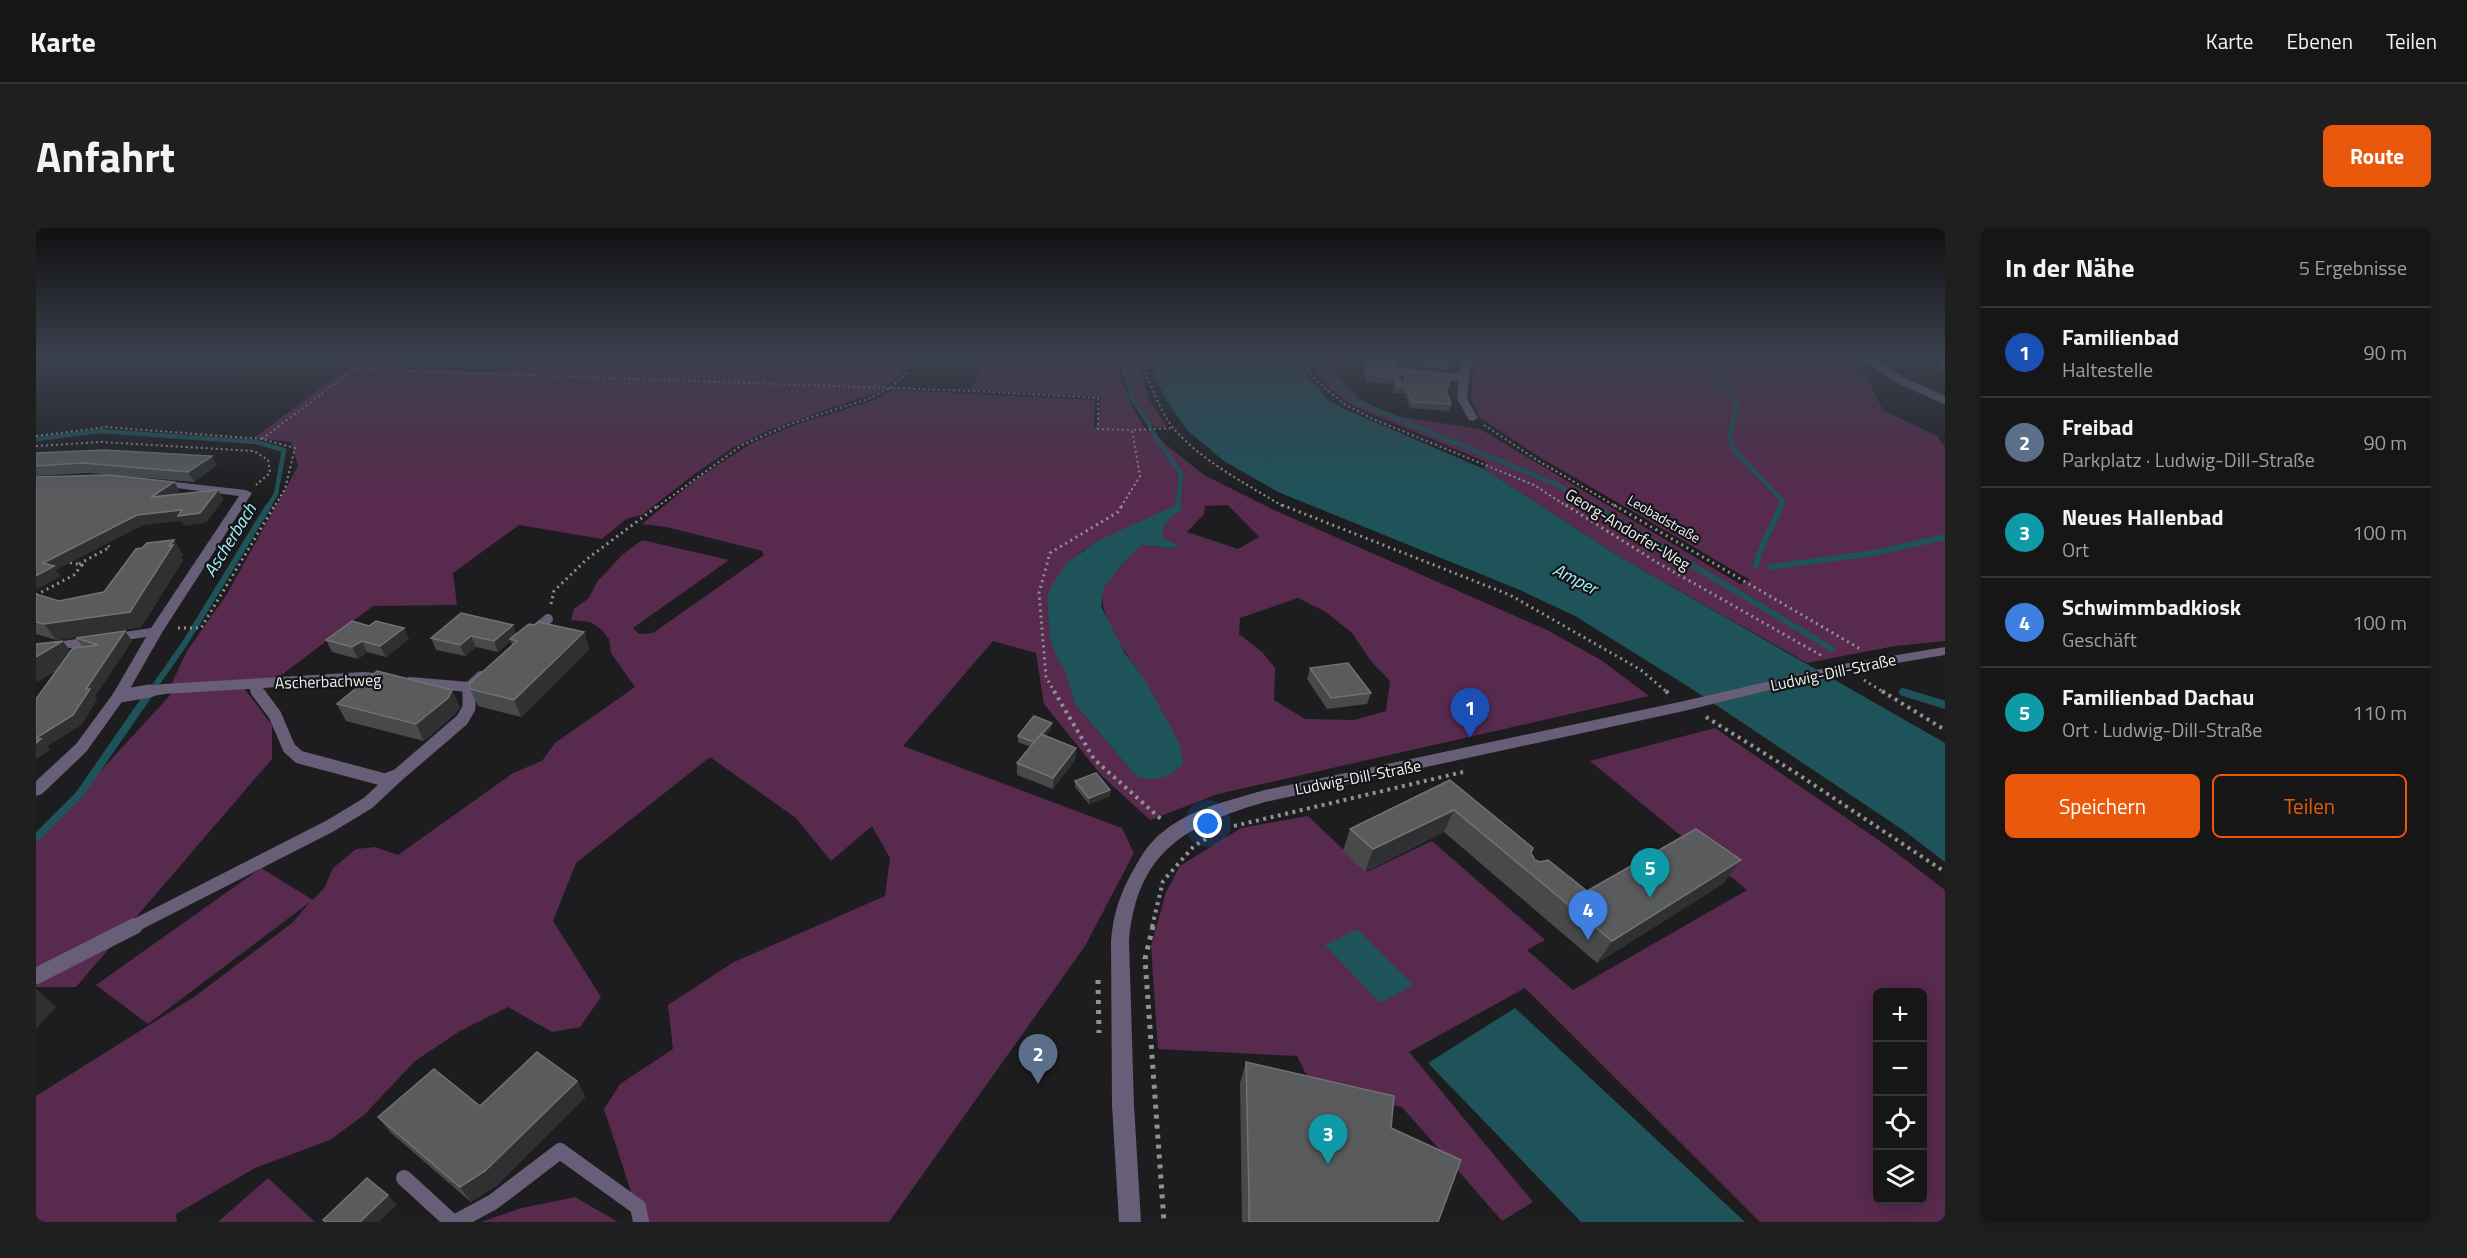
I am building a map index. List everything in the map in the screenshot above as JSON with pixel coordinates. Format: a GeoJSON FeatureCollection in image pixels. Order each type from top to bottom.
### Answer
{"type":"FeatureCollection","features":[{"type":"Feature","properties":{"kind":"street"},"geometry":{"type":"LineString","coordinates":[[1465,404],[1473,418]]}},
{"type":"Feature","properties":{"kind":"street"},"geometry":{"type":"LineString","coordinates":[[36,790],[81,748],[119,696],[156,631],[246,493],[149,482]]}},
{"type":"Feature","properties":{"kind":"street"},"geometry":{"type":"LineString","coordinates":[[36,649],[156,631]]}},
{"type":"Feature","properties":{"kind":"street","name":"Ludwig-Dill-Straße"},"geometry":{"type":"LineString","coordinates":[[1130,1222],[1123,1105],[1120,941],[1122,920],[1128,897],[1140,871],[1159,845],[1169,823],[1208,814],[1252,799],[1431,762],[1700,711],[1840,668],[1945,651]]}},
{"type":"Feature","properties":{"kind":"lane"},"geometry":{"type":"LineString","coordinates":[[525,638],[548,619]]}},
{"type":"Feature","properties":{"kind":"lane"},"geometry":{"type":"LineString","coordinates":[[36,976],[330,826],[368,802],[462,720],[468,708],[469,687],[493,666]]}},
{"type":"Feature","properties":{"kind":"lane","name":"Ascherbachweg"},"geometry":{"type":"LineString","coordinates":[[119,696],[164,689],[364,677],[469,687]]}},
{"type":"Feature","properties":{"kind":"lane"},"geometry":{"type":"LineString","coordinates":[[252,684],[275,715],[290,748],[299,757],[367,777],[385,780],[398,775]]}},
{"type":"Feature","properties":{"kind":"lane"},"geometry":{"type":"LineString","coordinates":[[404,1178],[454,1222],[494,1202],[560,1151],[638,1207],[641,1222]]}},
{"type":"Feature","properties":{"kind":"path"},"geometry":{"type":"LineString","coordinates":[[262,439],[307,404]]}},
{"type":"Feature","properties":{"kind":"path"},"geometry":{"type":"LineString","coordinates":[[548,619],[554,591],[587,560],[734,450],[790,424],[851,404]]}},
{"type":"Feature","properties":{"kind":"path"},"geometry":{"type":"LineString","coordinates":[[1098,404],[1098,429],[1173,428]]}},
{"type":"Feature","properties":{"kind":"path"},"geometry":{"type":"LineString","coordinates":[[1161,404],[1173,428],[1200,453],[1285,507],[1510,595],[1641,670],[1672,696],[1661,699]]}},
{"type":"Feature","properties":{"kind":"path","name":"Georg-Andorfer-Weg"},"geometry":{"type":"LineString","coordinates":[[1345,404],[1373,419],[1534,485],[1658,563],[1945,730]]}},
{"type":"Feature","properties":{"kind":"path","name":"Leobadstraße"},"geometry":{"type":"LineString","coordinates":[[1473,418],[1537,460],[1881,661]]}},
{"type":"Feature","properties":{"kind":"path"},"geometry":{"type":"LineString","coordinates":[[36,436],[106,427],[262,439],[295,448],[285,489],[267,515],[201,627],[182,628]]}},
{"type":"Feature","properties":{"kind":"path"},"geometry":{"type":"LineString","coordinates":[[1132,430],[1140,476],[1118,512],[1050,553],[1039,593],[1046,677],[1094,759],[1169,823],[1154,829]]}},
{"type":"Feature","properties":{"kind":"path"},"geometry":{"type":"LineString","coordinates":[[36,446],[101,442],[254,451],[268,460],[270,473],[246,493]]}},
{"type":"Feature","properties":{"kind":"path"},"geometry":{"type":"LineString","coordinates":[[78,565],[110,547],[108,546]]}},
{"type":"Feature","properties":{"kind":"path"},"geometry":{"type":"LineString","coordinates":[[36,595],[74,575],[82,565],[59,561]]}},
{"type":"Feature","properties":{"kind":"path"},"geometry":{"type":"LineString","coordinates":[[1719,725],[1945,872]]}},
{"type":"Feature","properties":{"kind":"path"},"geometry":{"type":"LineString","coordinates":[[1222,828],[1466,772]]}},
{"type":"Feature","properties":{"kind":"path"},"geometry":{"type":"LineString","coordinates":[[1164,1222],[1145,959],[1163,881],[1194,846],[1213,834]]}},
{"type":"Feature","properties":{"kind":"path"},"geometry":{"type":"LineString","coordinates":[[1099,969],[1099,1039]]}},
{"type":"Feature","properties":{"kind":"shaded area"},"geometry":{"type":"Polygon","coordinates":[[[299,404],[841,404],[769,430],[732,448],[642,515],[626,519],[602,539],[519,525],[453,573],[457,605],[373,606],[276,679],[171,685],[187,651],[227,594],[298,466],[291,442],[254,438],[299,404]]]}},
{"type":"Feature","properties":{"kind":"shaded area"},"geometry":{"type":"Polygon","coordinates":[[[861,404],[1095,404],[1094,428],[1098,425],[1099,404],[1132,404],[1144,427],[1204,475],[1274,510],[1547,630],[1601,660],[1649,696],[1218,794],[1150,820],[1101,775],[1044,704],[1036,653],[993,641],[903,746],[1122,828],[1134,853],[1085,946],[889,1222],[641,1222],[604,1109],[620,1084],[673,1049],[668,1005],[734,962],[885,896],[890,858],[872,826],[831,861],[796,818],[710,757],[576,863],[553,921],[601,997],[580,1027],[552,1032],[508,1007],[460,1031],[415,1061],[364,1115],[330,1140],[255,1168],[176,1214],[177,1222],[36,1222],[36,1096],[194,997],[292,923],[310,902],[148,1024],[96,985],[261,868],[313,900],[325,887],[333,868],[356,849],[375,847],[398,855],[513,773],[542,761],[555,743],[635,687],[611,653],[609,639],[601,629],[590,622],[571,620],[574,609],[589,598],[597,582],[622,555],[642,540],[729,560],[633,628],[639,634],[653,633],[764,555],[762,551],[666,527],[642,524],[698,478],[752,443],[798,424],[861,404]],[[1228,505],[1205,506],[1204,514],[1187,532],[1238,549],[1259,537],[1228,505]],[[1168,519],[1119,533],[1091,545],[1067,566],[1050,596],[1048,607],[1075,704],[1135,775],[1143,677],[1114,633],[1103,607],[1102,596],[1105,586],[1113,575],[1142,545],[1168,548],[1179,546],[1162,537],[1163,528],[1168,519]],[[1298,598],[1240,618],[1239,634],[1262,652],[1275,668],[1274,700],[1305,719],[1354,720],[1386,711],[1390,681],[1371,661],[1352,633],[1326,612],[1298,598]]]}},
{"type":"Feature","properties":{"kind":"shaded area"},"geometry":{"type":"Polygon","coordinates":[[[1139,404],[1152,404],[1167,427],[1154,427],[1139,404]]]}},
{"type":"Feature","properties":{"kind":"shaded area"},"geometry":{"type":"Polygon","coordinates":[[[1350,404],[1370,404],[1395,416],[1480,429],[1740,584],[1750,580],[1543,459],[1480,418],[1473,404],[1880,404],[1883,410],[1937,436],[1945,447],[1945,641],[1895,646],[1807,663],[1627,561],[1484,469],[1486,462],[1350,404]]]}},
{"type":"Feature","properties":{"kind":"shaded area"},"geometry":{"type":"Polygon","coordinates":[[[244,688],[272,725],[272,759],[76,987],[36,987],[36,841],[174,691],[244,688]]]}},
{"type":"Feature","properties":{"kind":"shaded area"},"geometry":{"type":"Polygon","coordinates":[[[1715,728],[1890,848],[1945,890],[1945,1222],[1760,1222],[1525,988],[1409,1052],[1533,1202],[1502,1221],[1402,1107],[1313,1088],[1297,1056],[1158,1049],[1151,946],[1166,892],[1180,866],[1241,828],[1308,816],[1367,872],[1432,841],[1545,940],[1527,950],[1573,990],[1747,890],[1590,761],[1715,728]]]}},
{"type":"Feature","properties":{"kind":"shaded area"},"geometry":{"type":"Polygon","coordinates":[[[268,1178],[315,1222],[218,1222],[268,1178]]]}},
{"type":"Feature","properties":{"kind":"shaded area"},"geometry":{"type":"Polygon","coordinates":[[[575,1197],[618,1222],[481,1222],[522,1208],[575,1197]]]}},
{"type":"Feature","properties":{"kind":"water","name":"Amper"},"geometry":{"type":"Polygon","coordinates":[[[1169,404],[1336,404],[1484,469],[1627,561],[1945,743],[1945,862],[1903,830],[1689,687],[1575,616],[1520,590],[1278,492],[1224,461],[1188,431],[1169,404]]]}},
{"type":"Feature","properties":{"kind":"water"},"geometry":{"type":"Polygon","coordinates":[[[1178,504],[1183,510],[1168,520],[1162,537],[1180,546],[1168,548],[1142,545],[1123,563],[1104,587],[1101,606],[1125,653],[1143,677],[1180,744],[1183,763],[1167,776],[1148,779],[1135,775],[1075,704],[1064,669],[1050,639],[1047,599],[1050,588],[1067,563],[1097,541],[1178,504]]]}},
{"type":"Feature","properties":{"kind":"water"},"geometry":{"type":"Polygon","coordinates":[[[1357,929],[1413,985],[1380,1003],[1325,945],[1357,929]]]}},
{"type":"Feature","properties":{"kind":"water"},"geometry":{"type":"Polygon","coordinates":[[[1515,1008],[1745,1222],[1581,1222],[1428,1063],[1515,1008]]]}},
{"type":"Feature","properties":{"kind":"building"},"geometry":{"type":"Polygon","coordinates":[[[105,450],[212,456],[188,472],[82,463],[36,466],[36,453],[105,450]]]}},
{"type":"Feature","properties":{"kind":"building"},"geometry":{"type":"Polygon","coordinates":[[[109,475],[174,482],[151,497],[218,490],[200,513],[178,516],[182,510],[137,515],[43,563],[54,566],[36,576],[36,477],[109,475]]]}},
{"type":"Feature","properties":{"kind":"building"},"geometry":{"type":"Polygon","coordinates":[[[174,540],[130,612],[44,624],[36,622],[36,594],[59,601],[104,592],[136,549],[142,548],[147,543],[174,540]]]}},
{"type":"Feature","properties":{"kind":"building"},"geometry":{"type":"Polygon","coordinates":[[[461,613],[513,625],[494,641],[471,636],[460,645],[431,638],[461,613]]]}},
{"type":"Feature","properties":{"kind":"building"},"geometry":{"type":"Polygon","coordinates":[[[352,621],[369,626],[376,621],[404,628],[380,646],[362,641],[352,647],[326,640],[352,621]]]}},
{"type":"Feature","properties":{"kind":"building"},"geometry":{"type":"Polygon","coordinates":[[[538,622],[584,632],[514,700],[470,689],[470,683],[517,641],[510,639],[529,624],[535,625],[538,622]]]}},
{"type":"Feature","properties":{"kind":"building"},"geometry":{"type":"Polygon","coordinates":[[[125,631],[86,689],[90,689],[73,715],[36,738],[36,699],[73,648],[98,645],[76,638],[125,631]]]}},
{"type":"Feature","properties":{"kind":"building"},"geometry":{"type":"Polygon","coordinates":[[[63,641],[36,657],[36,644],[63,641]]]}},
{"type":"Feature","properties":{"kind":"building"},"geometry":{"type":"Polygon","coordinates":[[[1348,663],[1371,693],[1331,698],[1310,668],[1348,663]]]}},
{"type":"Feature","properties":{"kind":"building"},"geometry":{"type":"Polygon","coordinates":[[[377,671],[452,690],[448,698],[416,724],[337,704],[377,671]]]}},
{"type":"Feature","properties":{"kind":"building"},"geometry":{"type":"Polygon","coordinates":[[[1034,716],[1052,723],[1034,742],[1018,736],[1034,716]]]}},
{"type":"Feature","properties":{"kind":"building"},"geometry":{"type":"Polygon","coordinates":[[[1041,734],[1076,748],[1053,778],[1017,763],[1041,734]]]}},
{"type":"Feature","properties":{"kind":"building"},"geometry":{"type":"Polygon","coordinates":[[[1096,773],[1110,790],[1089,798],[1075,781],[1096,773]]]}},
{"type":"Feature","properties":{"kind":"building"},"geometry":{"type":"Polygon","coordinates":[[[1450,780],[1533,848],[1531,853],[1535,860],[1540,862],[1548,860],[1587,891],[1696,829],[1741,860],[1612,941],[1454,810],[1373,849],[1350,829],[1450,780]]]}},
{"type":"Feature","properties":{"kind":"building"},"geometry":{"type":"Polygon","coordinates":[[[537,1052],[577,1081],[485,1171],[460,1187],[378,1117],[434,1069],[480,1106],[537,1052]]]}},
{"type":"Feature","properties":{"kind":"building"},"geometry":{"type":"Polygon","coordinates":[[[1246,1062],[1394,1096],[1391,1128],[1461,1160],[1438,1222],[1249,1222],[1246,1062]]]}},
{"type":"Feature","properties":{"kind":"building"},"geometry":{"type":"Polygon","coordinates":[[[367,1178],[388,1195],[360,1222],[325,1222],[323,1220],[367,1178]]]}},
{"type":"Feature","properties":{"kind":"waterway"},"geometry":{"type":"LineString","coordinates":[[1136,404],[1150,426]]}},
{"type":"Feature","properties":{"kind":"waterway"},"geometry":{"type":"LineString","coordinates":[[1363,404],[1558,485],[1594,507]]}},
{"type":"Feature","properties":{"kind":"waterway"},"geometry":{"type":"LineString","coordinates":[[1737,404],[1730,434],[1733,449],[1783,501],[1781,507]]}},
{"type":"Feature","properties":{"kind":"waterway","name":"Ascherbach"},"geometry":{"type":"LineString","coordinates":[[36,439],[100,431],[256,442],[284,450],[276,494],[268,507]]}},
{"type":"Feature","properties":{"kind":"waterway"},"geometry":{"type":"LineString","coordinates":[[1152,431],[1181,474],[1178,504]]}},
{"type":"Feature","properties":{"kind":"waterway","name":"Ascherbach"},"geometry":{"type":"LineString","coordinates":[[150,693],[185,643],[269,505]]}},
{"type":"Feature","properties":{"kind":"waterway"},"geometry":{"type":"LineString","coordinates":[[1592,505],[1832,649]]}},
{"type":"Feature","properties":{"kind":"waterway"},"geometry":{"type":"LineString","coordinates":[[1756,566],[1781,505]]}},
{"type":"Feature","properties":{"kind":"waterway"},"geometry":{"type":"LineString","coordinates":[[1770,567],[1874,553],[1945,537]]}},
{"type":"Feature","properties":{"kind":"waterway","name":"Ascherbach"},"geometry":{"type":"LineString","coordinates":[[36,838],[79,795],[151,691]]}},
{"type":"Feature","properties":{"kind":"waterway"},"geometry":{"type":"LineString","coordinates":[[1905,693],[1903,692],[1945,705]]}},
{"type":"Feature","properties":{"kind":"place","name":"Familienbad"},"geometry":{"type":"Point","coordinates":[1470,738]}},
{"type":"Feature","properties":{"kind":"place","name":"Familienbad Dachau"},"geometry":{"type":"Point","coordinates":[1650,898]}},
{"type":"Feature","properties":{"kind":"place","name":"Schwimmbadkiosk"},"geometry":{"type":"Point","coordinates":[1588,940]}},
{"type":"Feature","properties":{"kind":"place","name":"Freibad"},"geometry":{"type":"Point","coordinates":[1038,1084]}},
{"type":"Feature","properties":{"kind":"place","name":"Neues Hallenbad"},"geometry":{"type":"Point","coordinates":[1328,1164]}}]}
